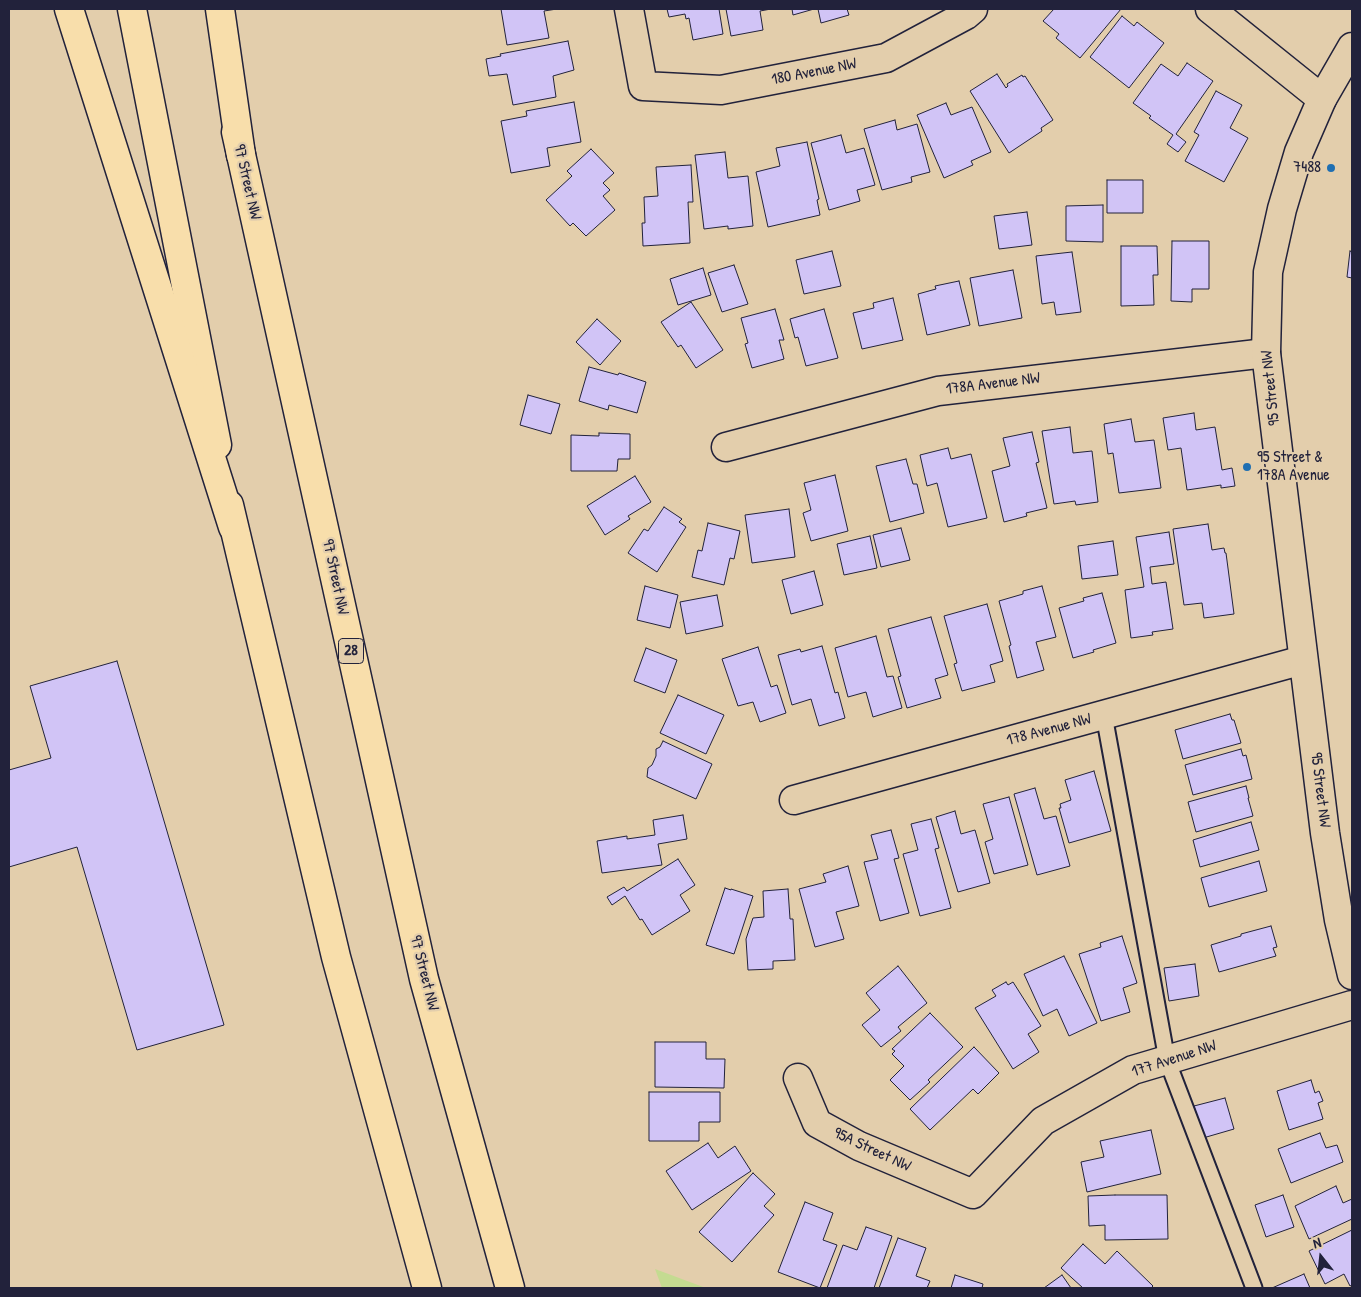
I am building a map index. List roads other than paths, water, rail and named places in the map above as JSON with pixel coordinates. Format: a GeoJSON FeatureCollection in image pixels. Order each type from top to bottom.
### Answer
{"type":"FeatureCollection","features":[{"type":"Feature","properties":{"kind":"main road"},"geometry":{"type":"LineString","coordinates":[[69,9],[233,527]]}},
{"type":"Feature","properties":{"kind":"main road"},"geometry":{"type":"LineString","coordinates":[[132,9],[233,527],[336,958],[427,1288]]}},
{"type":"Feature","properties":{"kind":"main road","name":"97 Street NW"},"geometry":{"type":"LineString","coordinates":[[208,9],[424,979],[510,1288]]}},
{"type":"Feature","properties":{"kind":"main road"},"geometry":{"type":"LineString","coordinates":[[220,9],[241,155]]}},
{"type":"Feature","properties":{"kind":"street","name":"180 Avenue NW"},"geometry":{"type":"LineString","coordinates":[[629,9],[643,86],[721,90],[886,58],[966,15],[973,9]]}},
{"type":"Feature","properties":{"kind":"street"},"geometry":{"type":"LineString","coordinates":[[1210,9],[1322,99]]}},
{"type":"Feature","properties":{"kind":"street","name":"95 Street NW"},"geometry":{"type":"LineString","coordinates":[[1352,47],[1322,99],[1300,152],[1280,218],[1268,272],[1266,353],[1326,842],[1339,920],[1352,975]]}},
{"type":"Feature","properties":{"kind":"street","name":"178A Avenue NW"},"geometry":{"type":"LineString","coordinates":[[726,447],[938,391],[1266,353]]}},
{"type":"Feature","properties":{"kind":"street","name":"178 Avenue NW"},"geometry":{"type":"LineString","coordinates":[[794,800],[1303,660]]}},
{"type":"Feature","properties":{"kind":"street","name":"177 Avenue NW"},"geometry":{"type":"LineString","coordinates":[[973,1194],[1043,1120],[1133,1070],[1352,1005]]}},
{"type":"Feature","properties":{"kind":"street","name":"95A Street NW"},"geometry":{"type":"LineString","coordinates":[[798,1078],[817,1123],[859,1146],[973,1194]]}},
{"type":"Feature","properties":{"kind":"lane"},"geometry":{"type":"LineString","coordinates":[[1104,715],[1167,1060],[1254,1288]]}},
{"type":"Feature","properties":{"kind":"place","name":"7488"},"geometry":{"type":"Point","coordinates":[1331,168]}},
{"type":"Feature","properties":{"kind":"place","name":"95 Street & 178A Avenue"},"geometry":{"type":"Point","coordinates":[1247,467]}}]}
